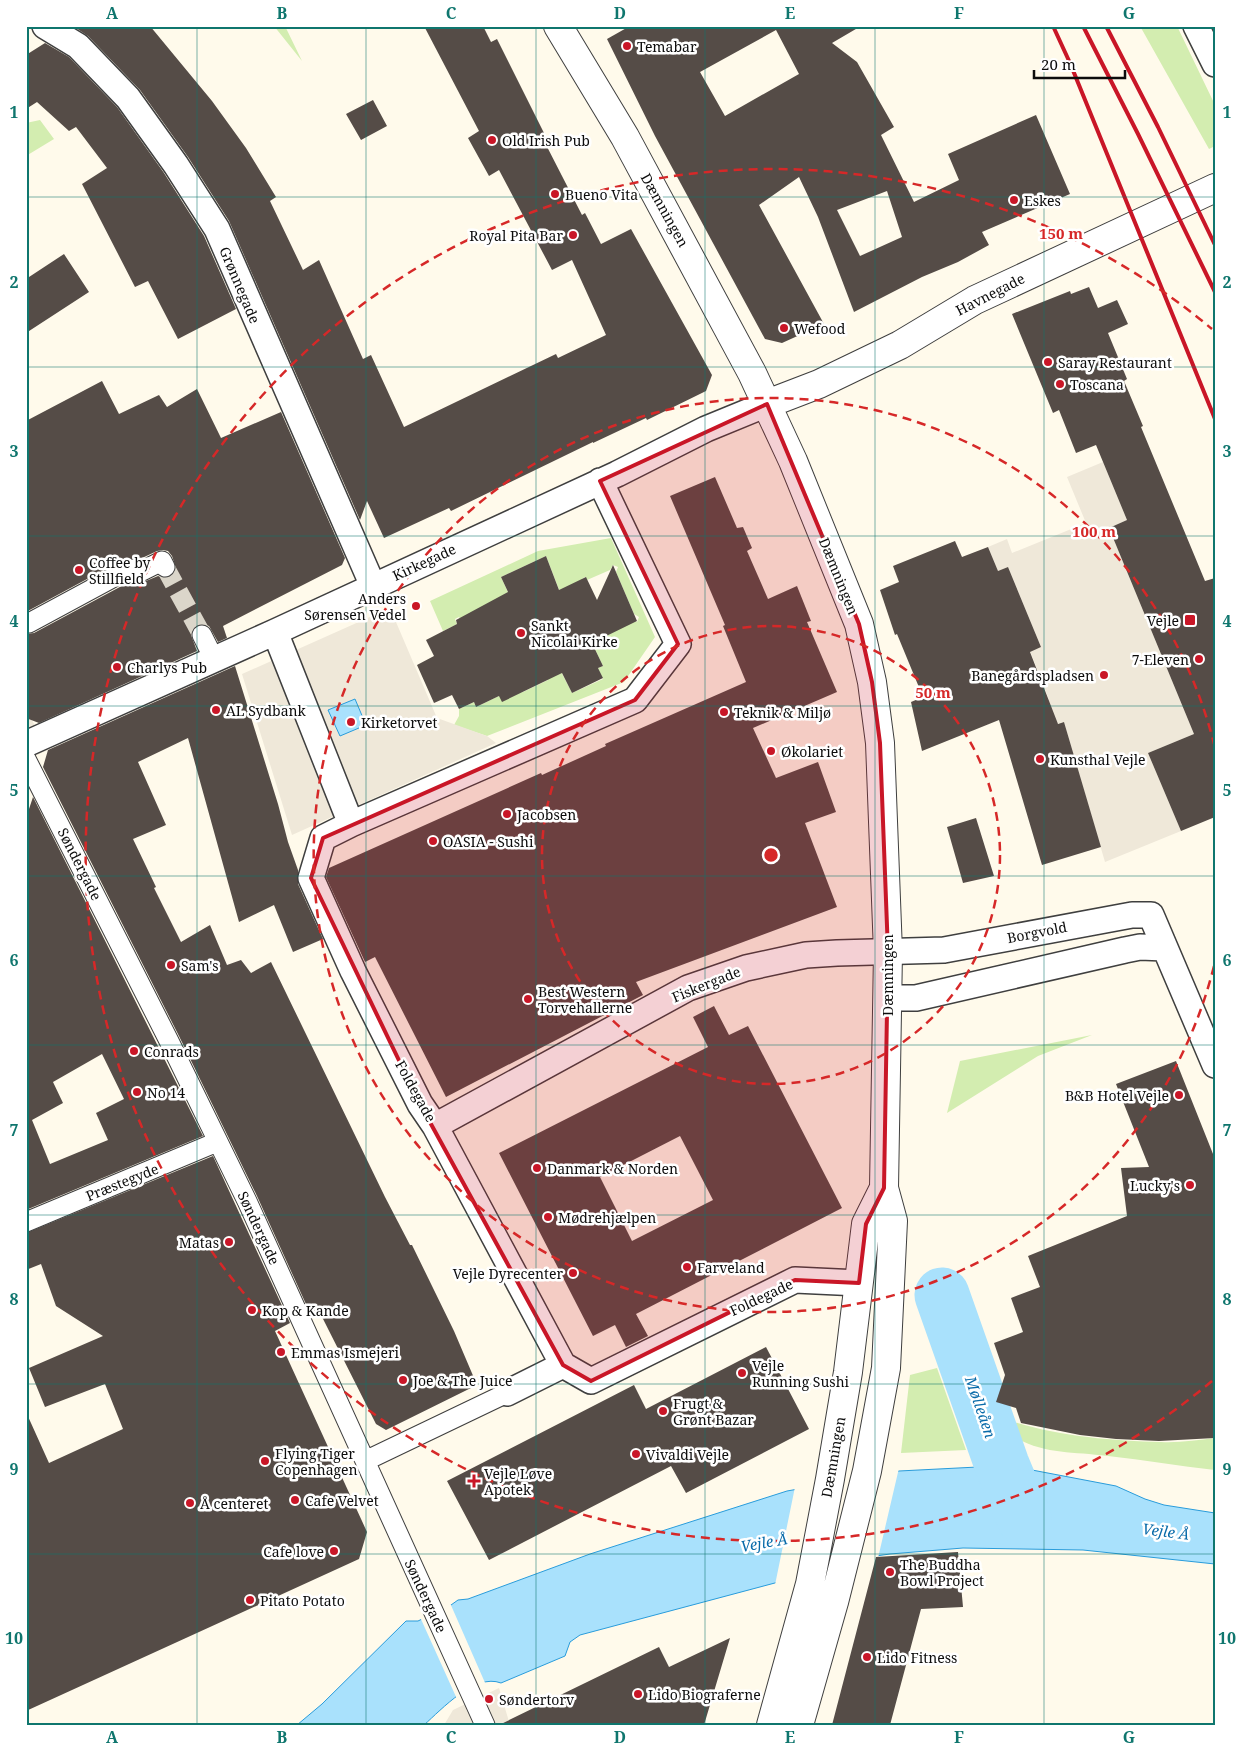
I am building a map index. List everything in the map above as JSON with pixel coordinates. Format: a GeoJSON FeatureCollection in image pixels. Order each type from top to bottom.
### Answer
{"type":"FeatureCollection","features":[{"type":"Feature","properties":{"kind":"street","name":"Grønnegade"},"geometry":{"type":"LineString","coordinates":[[45,26],[78,46],[128,98],[176,165],[217,229],[373,586]]}},
{"type":"Feature","properties":{"kind":"street","name":"Dæmningen"},"geometry":{"type":"LineString","coordinates":[[558,26],[625,137],[668,215],[736,342],[793,461],[859,624],[867,657],[880,743],[888,952],[884,1188],[893,1221],[886,1368],[867,1471],[841,1575],[799,1725]]}},
{"type":"Feature","properties":{"kind":"street"},"geometry":{"type":"LineString","coordinates":[[1196,26],[1215,64]]}},
{"type":"Feature","properties":{"kind":"street","name":"Havnegade"},"geometry":{"type":"LineString","coordinates":[[767,404],[819,384],[900,344],[976,300],[1215,188]]}},
{"type":"Feature","properties":{"kind":"street","name":"Kirkegade"},"geometry":{"type":"LineString","coordinates":[[26,744],[275,632],[600,481],[706,429],[767,404]]}},
{"type":"Feature","properties":{"kind":"street"},"geometry":{"type":"LineString","coordinates":[[275,632],[351,824],[635,700],[678,644],[600,481]]}},
{"type":"Feature","properties":{"kind":"street"},"geometry":{"type":"LineString","coordinates":[[29,623],[129,569],[142,571],[162,561],[165,567]]}},
{"type":"Feature","properties":{"kind":"street"},"geometry":{"type":"LineString","coordinates":[[202,635],[214,659]]}},
{"type":"Feature","properties":{"kind":"street","name":"Søndergade"},"geometry":{"type":"LineString","coordinates":[[26,759],[247,1201],[485,1725]]}},
{"type":"Feature","properties":{"kind":"street","name":"Foldegade"},"geometry":{"type":"LineString","coordinates":[[351,824],[323,838],[311,878],[353,972],[420,1104],[435,1126],[563,1364],[590,1381],[795,1280],[859,1283]]}},
{"type":"Feature","properties":{"kind":"street","name":"Borgvold"},"geometry":{"type":"LineString","coordinates":[[888,952],[944,950],[1115,917],[1151,915],[1215,1065]]}},
{"type":"Feature","properties":{"kind":"street"},"geometry":{"type":"LineString","coordinates":[[888,998],[916,998],[1140,947],[1165,948]]}},
{"type":"Feature","properties":{"kind":"street","name":"Fiskergade"},"geometry":{"type":"LineString","coordinates":[[435,1126],[688,988],[746,968],[806,955],[888,952]]}},
{"type":"Feature","properties":{"kind":"street","name":"Præstegyde"},"geometry":{"type":"LineString","coordinates":[[26,1222],[217,1142]]}},
{"type":"Feature","properties":{"kind":"street","name":"Dæmningen"},"geometry":{"type":"LineString","coordinates":[[771,1725],[810,1584],[830,1479],[848,1372],[866,1224],[884,1188]]}},
{"type":"Feature","properties":{"kind":"street"},"geometry":{"type":"LineString","coordinates":[[366,1461],[563,1364]]}},
{"type":"Feature","properties":{"kind":"highlighted area"},"geometry":{"type":"Polygon","coordinates":[[[767,404],[859,624],[872,682],[880,743],[888,952],[884,1188],[866,1224],[859,1283],[795,1280],[591,1381],[563,1365],[420,1104],[311,878],[323,838],[635,700],[678,644],[600,481],[767,404]]]}},
{"type":"Feature","properties":{"kind":"green space"},"geometry":{"type":"Polygon","coordinates":[[[274,26],[285,26],[302,61],[274,26]]]}},
{"type":"Feature","properties":{"kind":"green space"},"geometry":{"type":"Polygon","coordinates":[[[1140,26],[1177,26],[1215,105],[1215,146],[1209,149],[1140,26]]]}},
{"type":"Feature","properties":{"kind":"green space"},"geometry":{"type":"Polygon","coordinates":[[[40,120],[54,139],[26,156],[26,123],[40,120]]]}},
{"type":"Feature","properties":{"kind":"green space"},"geometry":{"type":"Polygon","coordinates":[[[611,538],[655,637],[624,682],[487,736],[454,725],[459,716],[459,709],[474,702],[476,707],[499,696],[523,692],[548,680],[545,674],[559,668],[572,693],[603,679],[598,668],[603,666],[593,645],[586,647],[633,620],[637,622],[639,617],[634,614],[616,572],[618,567],[613,565],[610,570],[587,580],[585,577],[582,579],[583,582],[560,592],[546,556],[501,577],[511,599],[462,622],[459,617],[455,619],[457,624],[443,631],[430,601],[538,551],[611,538]]]}},
{"type":"Feature","properties":{"kind":"green space"},"geometry":{"type":"Polygon","coordinates":[[[1092,1035],[1038,1056],[947,1113],[960,1061],[1092,1035]]]}},
{"type":"Feature","properties":{"kind":"green space"},"geometry":{"type":"Polygon","coordinates":[[[937,1368],[966,1450],[901,1453],[910,1375],[937,1368]]]}},
{"type":"Feature","properties":{"kind":"green space"},"geometry":{"type":"Polygon","coordinates":[[[1008,1420],[1064,1434],[1103,1439],[1168,1442],[1215,1438],[1215,1470],[1048,1449],[1024,1442],[1012,1436],[1008,1420]]]}},
{"type":"Feature","properties":{"kind":"shaded area","name":"Banegårdspladsen"},"geometry":{"type":"Polygon","coordinates":[[[1103,462],[1127,520],[1109,528],[1194,734],[1148,753],[1181,831],[1105,862],[1064,722],[1055,724],[1048,697],[1030,651],[1041,647],[1008,567],[998,571],[988,547],[1007,539],[1012,553],[1086,523],[1067,477],[1103,462]]]}},
{"type":"Feature","properties":{"kind":"shaded area","name":"Kirketorvet"},"geometry":{"type":"Polygon","coordinates":[[[390,608],[437,718],[487,736],[496,743],[292,835],[242,674],[390,608]]]}},
{"type":"Feature","properties":{"kind":"shaded area"},"geometry":{"type":"Polygon","coordinates":[[[26,709],[48,750],[26,760],[26,709]]]}},
{"type":"Feature","properties":{"kind":"shaded area","name":"Søndertorv"},"geometry":{"type":"Polygon","coordinates":[[[499,1688],[510,1725],[444,1725],[453,1710],[499,1688]]]}},
{"type":"Feature","properties":{"kind":"water"},"geometry":{"type":"Polygon","coordinates":[[[355,699],[366,725],[340,736],[328,710],[355,699]]]}},
{"type":"Feature","properties":{"kind":"water","name":"Vejle Å"},"geometry":{"type":"Polygon","coordinates":[[[1017,1465],[1032,1470],[1116,1486],[1164,1505],[1215,1513],[1215,1564],[1083,1550],[963,1548],[876,1556],[580,1635],[570,1642],[565,1656],[501,1683],[491,1681],[470,1688],[449,1702],[424,1725],[297,1725],[322,1704],[406,1621],[418,1621],[458,1600],[468,1599],[590,1554],[787,1491],[899,1471],[1017,1465]]]}},
{"type":"Feature","properties":{"kind":"pier"},"geometry":{"type":"Polygon","coordinates":[[[899,1468],[878,1558],[775,1585],[795,1487],[899,1468]]]}},
{"type":"Feature","properties":{"kind":"pier"},"geometry":{"type":"Polygon","coordinates":[[[450,1603],[486,1685],[457,1699],[420,1617],[450,1603]]]}},
{"type":"Feature","properties":{"kind":"building"},"geometry":{"type":"Polygon","coordinates":[[[73,26],[150,26],[212,101],[246,148],[276,197],[270,201],[303,270],[319,260],[363,359],[371,355],[404,427],[556,354],[558,358],[606,335],[572,260],[552,270],[499,170],[489,176],[468,138],[479,131],[424,26],[483,26],[491,42],[497,39],[544,133],[541,135],[582,215],[585,213],[601,244],[631,229],[712,375],[706,391],[647,420],[646,418],[593,442],[451,511],[449,508],[384,538],[367,501],[360,520],[229,221],[188,157],[140,90],[88,36],[73,26]]]}},
{"type":"Feature","properties":{"kind":"building"},"geometry":{"type":"Polygon","coordinates":[[[630,26],[861,26],[832,43],[857,62],[894,127],[881,135],[914,202],[959,180],[948,154],[1036,115],[1070,194],[982,232],[989,245],[854,312],[818,217],[799,177],[759,205],[824,324],[782,343],[765,339],[655,136],[607,39],[630,26]],[[776,30],[700,72],[725,116],[799,74],[776,30]],[[887,191],[837,210],[860,256],[902,237],[887,191]]]}},
{"type":"Feature","properties":{"kind":"building"},"geometry":{"type":"Polygon","coordinates":[[[45,43],[69,57],[117,107],[164,173],[204,236],[236,309],[178,339],[148,281],[135,287],[82,184],[107,168],[76,127],[69,131],[37,102],[26,109],[26,55],[45,43]]]}},
{"type":"Feature","properties":{"kind":"building"},"geometry":{"type":"Polygon","coordinates":[[[373,100],[387,126],[361,140],[346,114],[373,100]]]}},
{"type":"Feature","properties":{"kind":"building"},"geometry":{"type":"Polygon","coordinates":[[[64,254],[89,292],[26,333],[26,279],[64,254]]]}},
{"type":"Feature","properties":{"kind":"building"},"geometry":{"type":"Polygon","coordinates":[[[1089,287],[1098,308],[1117,300],[1128,324],[1108,333],[1127,379],[1124,381],[1143,426],[1141,427],[1205,581],[1215,578],[1215,817],[1181,831],[1148,753],[1194,734],[1109,528],[1127,520],[1096,445],[1076,453],[1059,410],[1053,413],[1012,314],[1070,291],[1071,294],[1089,287]]]}},
{"type":"Feature","properties":{"kind":"building"},"geometry":{"type":"Polygon","coordinates":[[[102,381],[119,414],[159,395],[167,407],[197,389],[221,438],[281,412],[345,558],[342,565],[223,626],[227,638],[218,642],[209,626],[197,625],[192,629],[191,635],[197,651],[39,723],[26,718],[26,634],[34,633],[131,581],[146,581],[158,576],[170,577],[174,574],[176,568],[172,556],[168,551],[163,550],[140,559],[124,559],[26,612],[26,421],[102,381]]]}},
{"type":"Feature","properties":{"kind":"building"},"geometry":{"type":"Polygon","coordinates":[[[715,477],[737,528],[743,527],[752,548],[747,551],[768,599],[797,586],[811,621],[807,622],[837,692],[753,728],[776,778],[818,762],[836,812],[805,823],[837,907],[636,982],[643,995],[446,1097],[375,957],[365,962],[326,877],[329,868],[541,773],[542,775],[606,746],[605,744],[746,682],[723,626],[725,625],[670,496],[715,477]]]}},
{"type":"Feature","properties":{"kind":"building"},"geometry":{"type":"Polygon","coordinates":[[[955,541],[962,557],[988,547],[998,571],[1008,567],[1041,647],[1030,652],[1058,724],[1064,722],[1101,847],[1042,865],[999,720],[922,751],[911,702],[923,697],[897,634],[895,635],[880,590],[899,582],[893,566],[955,541]]]}},
{"type":"Feature","properties":{"kind":"building","name":"Sankt Nicolai Kirke"},"geometry":{"type":"Polygon","coordinates":[[[546,556],[559,590],[586,577],[597,600],[613,565],[637,621],[592,643],[603,666],[598,668],[603,678],[572,693],[562,673],[502,702],[499,696],[476,707],[474,702],[459,709],[452,695],[434,703],[417,665],[434,656],[426,640],[457,624],[456,620],[508,592],[501,577],[546,556]]]}},
{"type":"Feature","properties":{"kind":"building"},"geometry":{"type":"Polygon","coordinates":[[[235,666],[298,870],[298,884],[323,939],[293,952],[274,905],[239,922],[188,738],[138,762],[166,825],[133,839],[156,887],[154,888],[181,942],[210,925],[227,965],[241,960],[251,973],[271,962],[385,1197],[410,1245],[412,1245],[454,1331],[477,1385],[386,1430],[376,1424],[318,1309],[310,1313],[257,1196],[179,1036],[43,767],[48,750],[235,666]]]}},
{"type":"Feature","properties":{"kind":"building"},"geometry":{"type":"Polygon","coordinates":[[[33,797],[203,1136],[26,1210],[26,818],[33,797]],[[102,1054],[53,1082],[63,1103],[32,1120],[50,1164],[108,1140],[96,1113],[124,1099],[102,1054]]]}},
{"type":"Feature","properties":{"kind":"building"},"geometry":{"type":"Polygon","coordinates":[[[976,818],[994,876],[963,883],[947,827],[976,818]]]}},
{"type":"Feature","properties":{"kind":"building"},"geometry":{"type":"Polygon","coordinates":[[[714,1006],[729,1035],[748,1026],[842,1208],[636,1314],[648,1336],[626,1347],[615,1325],[593,1336],[499,1153],[708,1047],[693,1017],[714,1006]],[[680,1136],[600,1177],[632,1241],[713,1200],[680,1136]]]}},
{"type":"Feature","properties":{"kind":"building"},"geometry":{"type":"Polygon","coordinates":[[[1176,1061],[1215,1159],[1215,1438],[1159,1441],[1116,1439],[1080,1435],[1021,1423],[1016,1408],[996,1402],[1005,1375],[994,1343],[1023,1332],[1011,1298],[1040,1287],[1028,1256],[1127,1216],[1121,1168],[1149,1167],[1116,1084],[1176,1061]]]}},
{"type":"Feature","properties":{"kind":"building","name":"Å centeret"},"geometry":{"type":"Polygon","coordinates":[[[213,1156],[290,1323],[275,1331],[367,1532],[359,1559],[26,1711],[26,1412],[49,1463],[123,1429],[105,1384],[45,1407],[29,1368],[103,1336],[56,1306],[41,1264],[26,1270],[26,1233],[213,1156]]]}},
{"type":"Feature","properties":{"kind":"building"},"geometry":{"type":"Polygon","coordinates":[[[766,1347],[809,1429],[686,1493],[671,1466],[489,1560],[447,1481],[634,1385],[646,1409],[766,1347]]]}},
{"type":"Feature","properties":{"kind":"building"},"geometry":{"type":"Polygon","coordinates":[[[958,1552],[963,1607],[921,1609],[890,1725],[832,1725],[876,1557],[958,1552]]]}},
{"type":"Feature","properties":{"kind":"building","name":"Lido Biograferne"},"geometry":{"type":"Polygon","coordinates":[[[730,1638],[704,1725],[499,1725],[659,1647],[669,1667],[730,1638]]]}},
{"type":"Feature","properties":{"kind":"waterway","name":"Mølleåen"},"geometry":{"type":"LineString","coordinates":[[942,1295],[1002,1465],[1024,1518]]}},
{"type":"Feature","properties":{"kind":"tunnel"},"geometry":{"type":"LineString","coordinates":[[165,567],[202,635]]}},
{"type":"Feature","properties":{"kind":"railway"},"geometry":{"type":"LineString","coordinates":[[1053,26],[1070,63],[1215,419]]}},
{"type":"Feature","properties":{"kind":"railway"},"geometry":{"type":"LineString","coordinates":[[1083,26],[1215,292]]}},
{"type":"Feature","properties":{"kind":"railway"},"geometry":{"type":"LineString","coordinates":[[1106,26],[1158,127],[1215,245]]}},
{"type":"Feature","properties":{"kind":"place","name":"Temabar"},"geometry":{"type":"Point","coordinates":[627,46]}},
{"type":"Feature","properties":{"kind":"place","name":"Old Irish Pub"},"geometry":{"type":"Point","coordinates":[492,140]}},
{"type":"Feature","properties":{"kind":"place","name":"Bueno Vita"},"geometry":{"type":"Point","coordinates":[555,194]}},
{"type":"Feature","properties":{"kind":"place","name":"Eskes"},"geometry":{"type":"Point","coordinates":[1014,200]}},
{"type":"Feature","properties":{"kind":"place","name":"Royal Pita Bar"},"geometry":{"type":"Point","coordinates":[573,235]}},
{"type":"Feature","properties":{"kind":"place","name":"Wefood"},"geometry":{"type":"Point","coordinates":[784,328]}},
{"type":"Feature","properties":{"kind":"place","name":"Saray Restaurant"},"geometry":{"type":"Point","coordinates":[1048,362]}},
{"type":"Feature","properties":{"kind":"place","name":"Toscana"},"geometry":{"type":"Point","coordinates":[1060,384]}},
{"type":"Feature","properties":{"kind":"place","name":"Coffee by Stillfield"},"geometry":{"type":"Point","coordinates":[79,570]}},
{"type":"Feature","properties":{"kind":"place","name":"Anders Sørensen Vedel"},"geometry":{"type":"Point","coordinates":[416,606]}},
{"type":"Feature","properties":{"kind":"place","name":"Vejle"},"geometry":{"type":"Point","coordinates":[1190,620]}},
{"type":"Feature","properties":{"kind":"place","name":"Sankt Nicolai Kirke"},"geometry":{"type":"Point","coordinates":[521,633]}},
{"type":"Feature","properties":{"kind":"place","name":"7-Eleven"},"geometry":{"type":"Point","coordinates":[1199,659]}},
{"type":"Feature","properties":{"kind":"place","name":"Charlys Pub"},"geometry":{"type":"Point","coordinates":[117,667]}},
{"type":"Feature","properties":{"kind":"place","name":"Banegårdspladsen"},"geometry":{"type":"Point","coordinates":[1104,675]}},
{"type":"Feature","properties":{"kind":"place","name":"AL Sydbank"},"geometry":{"type":"Point","coordinates":[216,710]}},
{"type":"Feature","properties":{"kind":"place","name":"Teknik & Miljø"},"geometry":{"type":"Point","coordinates":[724,712]}},
{"type":"Feature","properties":{"kind":"place","name":"Kirketorvet"},"geometry":{"type":"Point","coordinates":[351,722]}},
{"type":"Feature","properties":{"kind":"place","name":"Økolariet"},"geometry":{"type":"Point","coordinates":[771,751]}},
{"type":"Feature","properties":{"kind":"place","name":"Kunsthal Vejle"},"geometry":{"type":"Point","coordinates":[1040,759]}},
{"type":"Feature","properties":{"kind":"place","name":"Jacobsen"},"geometry":{"type":"Point","coordinates":[507,814]}},
{"type":"Feature","properties":{"kind":"place","name":"OASIA - Sushi"},"geometry":{"type":"Point","coordinates":[433,841]}},
{"type":"Feature","properties":{"kind":"place","name":"Sam's"},"geometry":{"type":"Point","coordinates":[171,965]}},
{"type":"Feature","properties":{"kind":"place","name":"Best Western Torvehallerne"},"geometry":{"type":"Point","coordinates":[528,999]}},
{"type":"Feature","properties":{"kind":"place","name":"Conrads"},"geometry":{"type":"Point","coordinates":[134,1051]}},
{"type":"Feature","properties":{"kind":"place","name":"No 14"},"geometry":{"type":"Point","coordinates":[137,1092]}},
{"type":"Feature","properties":{"kind":"place","name":"B&B Hotel Vejle"},"geometry":{"type":"Point","coordinates":[1179,1095]}},
{"type":"Feature","properties":{"kind":"place","name":"Danmark & Norden"},"geometry":{"type":"Point","coordinates":[537,1168]}},
{"type":"Feature","properties":{"kind":"place","name":"Lucky's"},"geometry":{"type":"Point","coordinates":[1190,1185]}},
{"type":"Feature","properties":{"kind":"place","name":"Mødrehjælpen"},"geometry":{"type":"Point","coordinates":[548,1217]}},
{"type":"Feature","properties":{"kind":"place","name":"Matas"},"geometry":{"type":"Point","coordinates":[229,1242]}},
{"type":"Feature","properties":{"kind":"place","name":"Farveland"},"geometry":{"type":"Point","coordinates":[687,1267]}},
{"type":"Feature","properties":{"kind":"place","name":"Vejle Dyrecenter"},"geometry":{"type":"Point","coordinates":[573,1273]}},
{"type":"Feature","properties":{"kind":"place","name":"Kop & Kande"},"geometry":{"type":"Point","coordinates":[252,1310]}},
{"type":"Feature","properties":{"kind":"place","name":"Emmas Ismejeri"},"geometry":{"type":"Point","coordinates":[281,1352]}},
{"type":"Feature","properties":{"kind":"place","name":"Vejle Running Sushi"},"geometry":{"type":"Point","coordinates":[742,1373]}},
{"type":"Feature","properties":{"kind":"place","name":"Joe & The Juice"},"geometry":{"type":"Point","coordinates":[403,1380]}},
{"type":"Feature","properties":{"kind":"place","name":"Frugt & Grønt Bazar"},"geometry":{"type":"Point","coordinates":[663,1411]}},
{"type":"Feature","properties":{"kind":"place","name":"Vivaldi Vejle"},"geometry":{"type":"Point","coordinates":[636,1454]}},
{"type":"Feature","properties":{"kind":"place","name":"Flying Tiger Copenhagen"},"geometry":{"type":"Point","coordinates":[265,1461]}},
{"type":"Feature","properties":{"kind":"place","name":"Vejle Løve Apotek"},"geometry":{"type":"Point","coordinates":[474,1481]}},
{"type":"Feature","properties":{"kind":"place","name":"Cafe Velvet"},"geometry":{"type":"Point","coordinates":[295,1500]}},
{"type":"Feature","properties":{"kind":"place","name":"Å centeret"},"geometry":{"type":"Point","coordinates":[190,1503]}},
{"type":"Feature","properties":{"kind":"place","name":"Cafe love"},"geometry":{"type":"Point","coordinates":[334,1551]}},
{"type":"Feature","properties":{"kind":"place","name":"The Buddha Bowl Project"},"geometry":{"type":"Point","coordinates":[890,1572]}},
{"type":"Feature","properties":{"kind":"place","name":"Pitato Potato"},"geometry":{"type":"Point","coordinates":[250,1600]}},
{"type":"Feature","properties":{"kind":"place","name":"Lido Fitness"},"geometry":{"type":"Point","coordinates":[867,1657]}},
{"type":"Feature","properties":{"kind":"place","name":"Lido Biograferne"},"geometry":{"type":"Point","coordinates":[638,1694]}},
{"type":"Feature","properties":{"kind":"place","name":"Søndertorv"},"geometry":{"type":"Point","coordinates":[489,1699]}}]}
